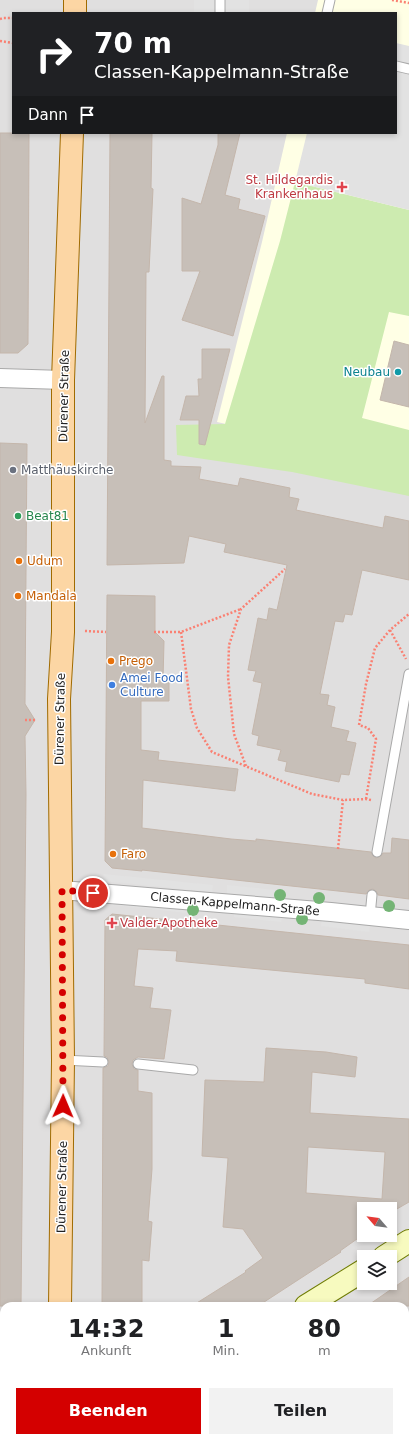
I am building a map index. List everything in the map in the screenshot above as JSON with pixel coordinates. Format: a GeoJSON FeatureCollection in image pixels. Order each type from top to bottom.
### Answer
{"type":"FeatureCollection","features":[{"type":"Feature","properties":{"kind":"main road"},"geometry":{"type":"LineString","coordinates":[[75,0],[75,12]]}},
{"type":"Feature","properties":{"kind":"main road","name":"Dürener Straße"},"geometry":{"type":"LineString","coordinates":[[60,1302],[63,1060],[59,699],[63,632],[63,380],[72,134]]}},
{"type":"Feature","properties":{"kind":"street"},"geometry":{"type":"LineString","coordinates":[[0,378],[63,380]]}},
{"type":"Feature","properties":{"kind":"street","name":"Classen-Kappelmann-Straße"},"geometry":{"type":"LineString","coordinates":[[62,890],[409,920]]}},
{"type":"Feature","properties":{"kind":"street"},"geometry":{"type":"LineString","coordinates":[[395,1250],[409,1241]]}},
{"type":"Feature","properties":{"kind":"street"},"geometry":{"type":"LineString","coordinates":[[312,1302],[357,1274]]}},
{"type":"Feature","properties":{"kind":"lane"},"geometry":{"type":"LineString","coordinates":[[220,0],[220,12]]}},
{"type":"Feature","properties":{"kind":"lane"},"geometry":{"type":"LineString","coordinates":[[327,12],[330,0]]}},
{"type":"Feature","properties":{"kind":"lane"},"geometry":{"type":"LineString","coordinates":[[397,66],[409,69]]}},
{"type":"Feature","properties":{"kind":"lane"},"geometry":{"type":"LineString","coordinates":[[377,852],[409,674]]}},
{"type":"Feature","properties":{"kind":"lane"},"geometry":{"type":"LineString","coordinates":[[370,916],[372,895]]}},
{"type":"Feature","properties":{"kind":"lane"},"geometry":{"type":"LineString","coordinates":[[63,1060],[103,1062]]}},
{"type":"Feature","properties":{"kind":"lane"},"geometry":{"type":"LineString","coordinates":[[138,1064],[193,1070]]}},
{"type":"Feature","properties":{"kind":"path"},"geometry":{"type":"LineString","coordinates":[[392,0],[409,3]]}},
{"type":"Feature","properties":{"kind":"path"},"geometry":{"type":"LineString","coordinates":[[0,19],[12,18]]}},
{"type":"Feature","properties":{"kind":"path"},"geometry":{"type":"LineString","coordinates":[[0,41],[12,43]]}},
{"type":"Feature","properties":{"kind":"path"},"geometry":{"type":"LineString","coordinates":[[154,632],[181,632],[241,609],[286,569]]}},
{"type":"Feature","properties":{"kind":"path"},"geometry":{"type":"LineString","coordinates":[[241,609],[229,645],[228,677],[234,734],[246,767]]}},
{"type":"Feature","properties":{"kind":"path"},"geometry":{"type":"LineString","coordinates":[[366,799],[376,739],[368,728],[359,725],[375,648],[390,630],[409,614]]}},
{"type":"Feature","properties":{"kind":"path"},"geometry":{"type":"LineString","coordinates":[[390,630],[409,664]]}},
{"type":"Feature","properties":{"kind":"path"},"geometry":{"type":"LineString","coordinates":[[181,632],[190,709],[197,728],[212,752],[312,794],[343,800],[366,799],[385,804]]}},
{"type":"Feature","properties":{"kind":"path"},"geometry":{"type":"LineString","coordinates":[[25,720],[35,720]]}},
{"type":"Feature","properties":{"kind":"path"},"geometry":{"type":"LineString","coordinates":[[338,849],[343,800]]}},
{"type":"Feature","properties":{"kind":"shaded area"},"geometry":{"type":"Polygon","coordinates":[[[0,0],[409,0],[409,1302],[0,1302],[0,0]]]}},
{"type":"Feature","properties":{"kind":"shaded area"},"geometry":{"type":"Polygon","coordinates":[[[194,0],[249,0],[249,12],[194,12],[194,0]]]}},
{"type":"Feature","properties":{"kind":"shaded area","name":"St. Hildegardis Krankenhaus"},"geometry":{"type":"Polygon","coordinates":[[[318,0],[409,0],[409,464],[217,422],[262,242],[287,134],[397,134],[397,12],[315,12],[318,0]]]}},
{"type":"Feature","properties":{"kind":"shaded area"},"geometry":{"type":"Polygon","coordinates":[[[397,43],[409,46],[409,210],[295,182],[307,134],[397,134],[397,43]]]}},
{"type":"Feature","properties":{"kind":"shaded area"},"geometry":{"type":"Polygon","coordinates":[[[104,874],[213,885],[212,892],[103,881],[104,874]]]}},
{"type":"Feature","properties":{"kind":"shaded area"},"geometry":{"type":"Polygon","coordinates":[[[227,885],[276,890],[275,898],[227,893],[227,885]]]}},
{"type":"Feature","properties":{"kind":"shaded area"},"geometry":{"type":"Polygon","coordinates":[[[112,898],[187,906],[187,913],[112,905],[112,898]]]}},
{"type":"Feature","properties":{"kind":"shaded area"},"geometry":{"type":"Polygon","coordinates":[[[234,911],[282,916],[281,922],[234,917],[234,911]]]}},
{"type":"Feature","properties":{"kind":"shaded area"},"geometry":{"type":"Polygon","coordinates":[[[322,919],[370,925],[369,932],[321,926],[322,919]]]}},
{"type":"Feature","properties":{"kind":"green space","name":"St. Hildegardis Krankenhaus"},"geometry":{"type":"Polygon","coordinates":[[[295,182],[409,210],[409,316],[389,312],[362,418],[409,430],[409,496],[292,472],[177,455],[176,425],[225,424],[280,241],[295,182]]]}},
{"type":"Feature","properties":{"kind":"building"},"geometry":{"type":"Polygon","coordinates":[[[0,133],[29,134],[28,344],[18,353],[0,353],[0,133]]]}},
{"type":"Feature","properties":{"kind":"building"},"geometry":{"type":"Polygon","coordinates":[[[110,134],[152,134],[151,188],[153,189],[149,272],[146,272],[145,423],[162,376],[164,376],[164,460],[171,461],[171,466],[201,467],[199,479],[238,486],[240,478],[290,488],[289,497],[299,499],[296,510],[383,528],[385,516],[409,521],[409,580],[362,570],[352,615],[345,614],[343,622],[335,621],[320,694],[329,695],[327,705],[335,707],[331,727],[349,731],[346,741],[356,743],[349,775],[341,774],[339,782],[285,771],[287,762],[278,760],[281,750],[257,745],[259,736],[252,734],[262,683],[253,681],[256,671],[248,670],[258,618],[267,620],[269,608],[277,610],[287,565],[224,552],[226,544],[189,536],[184,563],[107,565],[110,134]]]}},
{"type":"Feature","properties":{"kind":"building"},"geometry":{"type":"Polygon","coordinates":[[[218,134],[240,134],[225,195],[240,199],[238,209],[265,216],[233,336],[182,320],[200,271],[182,271],[182,198],[201,204],[218,145],[218,134]]]}},
{"type":"Feature","properties":{"kind":"building","name":"Neubau"},"geometry":{"type":"Polygon","coordinates":[[[394,341],[409,345],[409,407],[380,400],[394,341]]]}},
{"type":"Feature","properties":{"kind":"building"},"geometry":{"type":"Polygon","coordinates":[[[202,349],[230,349],[205,445],[199,444],[199,420],[180,420],[186,396],[199,396],[198,379],[202,379],[202,349]]]}},
{"type":"Feature","properties":{"kind":"building"},"geometry":{"type":"Polygon","coordinates":[[[0,443],[27,444],[25,704],[35,720],[25,736],[26,794],[21,1302],[0,1302],[0,443]]]}},
{"type":"Feature","properties":{"kind":"building"},"geometry":{"type":"Polygon","coordinates":[[[107,595],[155,596],[155,632],[164,641],[163,680],[169,681],[169,701],[141,701],[141,750],[159,752],[158,760],[238,769],[235,791],[143,780],[142,828],[231,839],[256,841],[256,839],[371,852],[376,858],[381,856],[383,853],[391,853],[392,838],[409,840],[409,899],[378,895],[373,889],[369,890],[366,894],[112,868],[105,861],[107,595]]]}},
{"type":"Feature","properties":{"kind":"building"},"geometry":{"type":"Polygon","coordinates":[[[112,914],[409,945],[409,989],[365,983],[365,979],[176,961],[177,951],[138,949],[134,986],[153,988],[150,1008],[171,1010],[164,1059],[138,1057],[133,1060],[132,1064],[134,1069],[138,1070],[138,1091],[152,1093],[152,1169],[148,1221],[152,1222],[149,1261],[142,1260],[142,1302],[102,1302],[103,1068],[108,1066],[109,1062],[107,1057],[104,1056],[105,920],[112,914]]]}},
{"type":"Feature","properties":{"kind":"building"},"geometry":{"type":"Polygon","coordinates":[[[266,1048],[326,1052],[357,1057],[355,1077],[312,1072],[310,1113],[409,1119],[409,1202],[397,1209],[397,1202],[357,1202],[357,1239],[340,1251],[341,1252],[264,1302],[198,1302],[246,1272],[245,1271],[263,1258],[243,1229],[223,1227],[228,1158],[202,1156],[205,1080],[264,1082],[266,1048]],[[308,1147],[306,1193],[382,1199],[385,1152],[308,1147]]]}},
{"type":"Feature","properties":{"kind":"building"},"geometry":{"type":"Polygon","coordinates":[[[409,1277],[409,1302],[373,1302],[390,1290],[397,1290],[397,1285],[409,1277]]]}},
{"type":"Feature","properties":{"kind":"place","name":"St. Hildegardis Krankenhaus"},"geometry":{"type":"Point","coordinates":[342,187]}},
{"type":"Feature","properties":{"kind":"place","name":"Neubau"},"geometry":{"type":"Point","coordinates":[398,372]}},
{"type":"Feature","properties":{"kind":"place","name":"Matthäuskirche"},"geometry":{"type":"Point","coordinates":[13,470]}},
{"type":"Feature","properties":{"kind":"place","name":"Beat81"},"geometry":{"type":"Point","coordinates":[18,516]}},
{"type":"Feature","properties":{"kind":"place","name":"Udum"},"geometry":{"type":"Point","coordinates":[19,561]}},
{"type":"Feature","properties":{"kind":"place","name":"Mandala"},"geometry":{"type":"Point","coordinates":[18,596]}},
{"type":"Feature","properties":{"kind":"place","name":"Prego"},"geometry":{"type":"Point","coordinates":[111,661]}},
{"type":"Feature","properties":{"kind":"place","name":"Amei Food Culture"},"geometry":{"type":"Point","coordinates":[112,685]}},
{"type":"Feature","properties":{"kind":"place","name":"Faro"},"geometry":{"type":"Point","coordinates":[113,854]}},
{"type":"Feature","properties":{"kind":"place","name":"Valder-Apotheke"},"geometry":{"type":"Point","coordinates":[112,923]}},
{"type":"Feature","properties":{"kind":"route"},"geometry":{"type":"LineString","coordinates":[[63,1106],[62,890],[93,893]]}}]}
